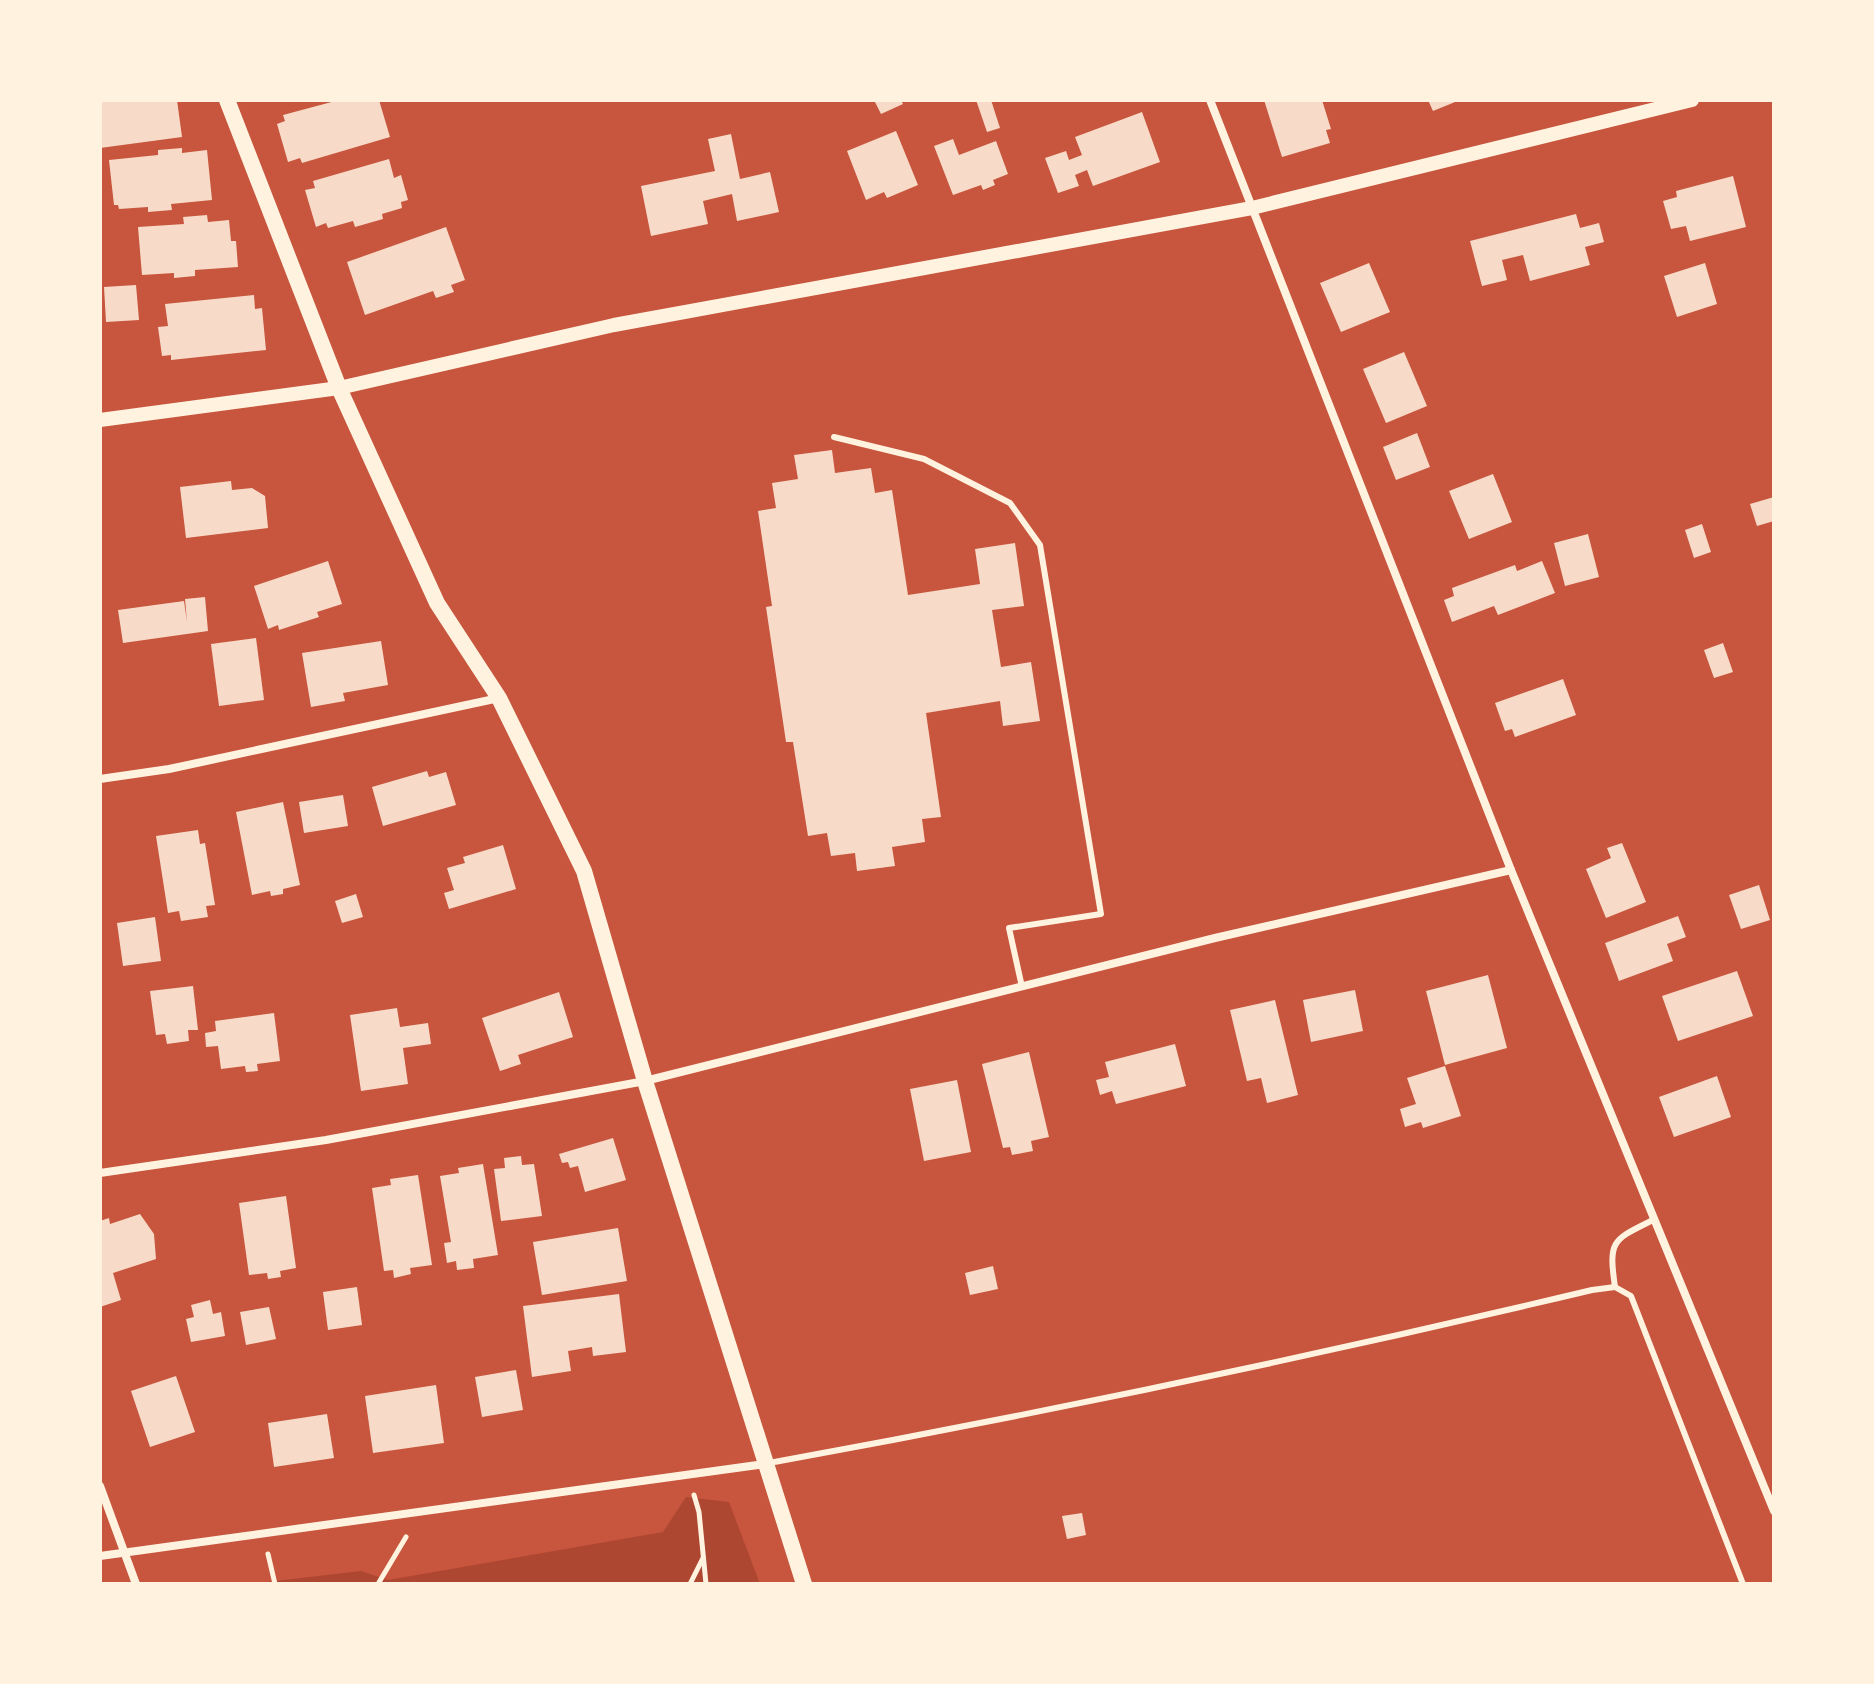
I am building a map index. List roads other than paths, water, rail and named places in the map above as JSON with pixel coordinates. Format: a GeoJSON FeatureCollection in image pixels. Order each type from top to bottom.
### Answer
{"type":"FeatureCollection","features":[{"type":"Feature","properties":{"kind":"main road"},"geometry":{"type":"LineString","coordinates":[[227,100],[339,388],[437,603],[499,698],[584,871],[645,1081],[804,1584]]}},
{"type":"Feature","properties":{"kind":"street"},"geometry":{"type":"LineString","coordinates":[[1210,100],[1511,870],[1774,1511]]}},
{"type":"Feature","properties":{"kind":"street"},"geometry":{"type":"LineString","coordinates":[[100,420],[339,388],[614,325],[1252,208],[1692,100]]}},
{"type":"Feature","properties":{"kind":"street"},"geometry":{"type":"LineString","coordinates":[[100,779],[169,769],[499,698]]}},
{"type":"Feature","properties":{"kind":"street"},"geometry":{"type":"LineString","coordinates":[[100,1173],[326,1140],[645,1081],[1215,938],[1511,870]]}},
{"type":"Feature","properties":{"kind":"street"},"geometry":{"type":"LineString","coordinates":[[100,1556],[765,1464]]}},
{"type":"Feature","properties":{"kind":"street"},"geometry":{"type":"LineString","coordinates":[[100,1486],[136,1584]]}},
{"type":"Feature","properties":{"kind":"lane"},"geometry":{"type":"LineString","coordinates":[[834,437],[924,459],[1010,503],[1040,545],[1101,914],[1009,928],[1022,987]]}},
{"type":"Feature","properties":{"kind":"lane"},"geometry":{"type":"LineString","coordinates":[[1615,1287],[1611,1260],[1614,1245],[1623,1235],[1655,1219]]}},
{"type":"Feature","properties":{"kind":"lane"},"geometry":{"type":"LineString","coordinates":[[765,1464],[906,1439],[1163,1386],[1615,1287],[1631,1296],[1743,1583]]}}]}
